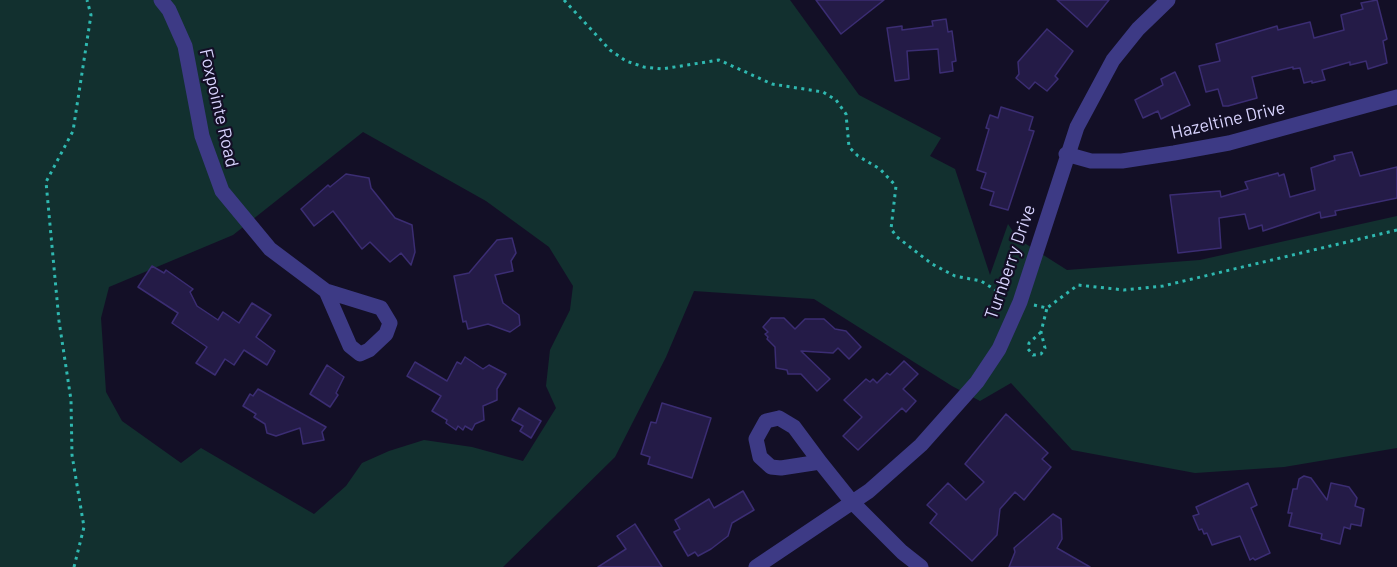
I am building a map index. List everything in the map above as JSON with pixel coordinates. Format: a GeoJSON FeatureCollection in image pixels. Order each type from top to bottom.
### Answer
{"type":"FeatureCollection","features":[{"type":"Feature","properties":{"kind":"street","name":"Foxpointe Road"},"geometry":{"type":"LineString","coordinates":[[161,0],[169,10],[185,46],[202,136],[222,191],[270,249],[326,291],[381,308],[390,323],[386,334],[369,350],[360,354],[350,346],[326,291]]}},
{"type":"Feature","properties":{"kind":"street","name":"Turnberry Drive"},"geometry":{"type":"LineString","coordinates":[[756,567],[870,491],[921,445],[963,399],[999,350],[1020,302],[1066,154],[1077,127],[1113,60],[1138,29],[1168,0]]}},
{"type":"Feature","properties":{"kind":"street","name":"Hazeltine Drive"},"geometry":{"type":"LineString","coordinates":[[1066,154],[1091,161],[1122,161],[1174,153],[1229,143],[1397,97]]}},
{"type":"Feature","properties":{"kind":"street"},"geometry":{"type":"LineString","coordinates":[[820,462],[852,502],[902,552],[921,567]]}},
{"type":"Feature","properties":{"kind":"path"},"geometry":{"type":"LineString","coordinates":[[74,567],[84,527],[72,455],[71,400],[59,321],[46,182],[73,130],[91,15],[87,0]]}},
{"type":"Feature","properties":{"kind":"path"},"geometry":{"type":"LineString","coordinates":[[564,0],[610,50],[626,61],[644,67],[662,69],[719,60],[772,84],[823,92],[836,100],[846,114],[849,147],[858,156],[880,169],[896,186],[891,229],[897,237],[932,264],[955,276],[981,281],[1007,298],[1047,308]]}},
{"type":"Feature","properties":{"kind":"path"},"geometry":{"type":"LineString","coordinates":[[1041,332],[1029,343],[1028,350],[1033,355],[1041,354],[1045,348],[1041,332],[1047,308],[1078,285],[1124,290],[1163,286],[1397,230]]}},
{"type":"Feature","properties":{"kind":"green space"},"geometry":{"type":"Polygon","coordinates":[[[0,0],[790,0],[859,95],[941,138],[930,156],[955,169],[990,275],[1008,224],[1018,239],[1067,270],[1200,260],[1397,216],[1397,448],[1284,467],[1195,473],[1072,450],[1011,383],[980,401],[952,386],[814,299],[694,291],[666,357],[615,457],[503,567],[0,567],[0,0]],[[363,132],[233,235],[109,287],[101,318],[106,392],[122,421],[181,463],[201,448],[314,514],[346,486],[362,463],[389,451],[424,440],[472,447],[523,461],[556,408],[546,386],[550,350],[570,310],[573,286],[549,247],[486,201],[363,132]]]}},
{"type":"Feature","properties":{"kind":"building"},"geometry":{"type":"Polygon","coordinates":[[[816,0],[884,0],[841,34],[816,0]]]}},
{"type":"Feature","properties":{"kind":"building"},"geometry":{"type":"Polygon","coordinates":[[[1057,0],[1109,0],[1087,27],[1057,0]]]}},
{"type":"Feature","properties":{"kind":"building"},"geometry":{"type":"Polygon","coordinates":[[[1377,0],[1387,39],[1383,41],[1387,63],[1368,69],[1366,61],[1350,65],[1350,62],[1322,70],[1325,80],[1312,83],[1312,81],[1304,83],[1300,68],[1293,69],[1293,67],[1252,77],[1257,98],[1228,106],[1223,106],[1218,89],[1206,92],[1199,66],[1220,61],[1216,44],[1277,26],[1278,30],[1310,22],[1314,38],[1344,30],[1341,15],[1363,9],[1361,3],[1377,0]]]}},
{"type":"Feature","properties":{"kind":"building"},"geometry":{"type":"Polygon","coordinates":[[[946,19],[948,32],[952,31],[956,61],[952,62],[953,71],[940,73],[938,49],[907,51],[909,79],[895,81],[887,28],[902,26],[902,30],[933,26],[932,21],[946,19]]]}},
{"type":"Feature","properties":{"kind":"building"},"geometry":{"type":"Polygon","coordinates":[[[1047,29],[1073,51],[1055,76],[1058,79],[1047,91],[1035,82],[1029,89],[1016,78],[1019,74],[1018,62],[1047,29]]]}},
{"type":"Feature","properties":{"kind":"building"},"geometry":{"type":"Polygon","coordinates":[[[1175,72],[1190,105],[1161,119],[1158,111],[1143,118],[1135,100],[1163,85],[1161,79],[1175,72]]]}},
{"type":"Feature","properties":{"kind":"building"},"geometry":{"type":"Polygon","coordinates":[[[1001,107],[1033,117],[1029,130],[1034,131],[1008,210],[990,205],[994,192],[981,188],[986,173],[977,170],[989,129],[986,128],[990,115],[998,118],[1001,107]]]}},
{"type":"Feature","properties":{"kind":"building"},"geometry":{"type":"Polygon","coordinates":[[[1352,152],[1360,176],[1397,167],[1397,198],[1335,211],[1336,215],[1321,218],[1320,212],[1263,231],[1262,225],[1249,229],[1245,214],[1219,218],[1221,248],[1178,253],[1170,195],[1220,191],[1221,197],[1248,189],[1245,182],[1278,173],[1279,176],[1284,174],[1290,197],[1315,190],[1311,168],[1335,160],[1334,156],[1352,152]]]}},
{"type":"Feature","properties":{"kind":"building"},"geometry":{"type":"Polygon","coordinates":[[[346,174],[369,178],[371,188],[395,218],[412,225],[415,252],[411,265],[401,253],[390,262],[370,242],[362,249],[333,211],[314,226],[301,209],[328,185],[330,187],[346,174]]]}},
{"type":"Feature","properties":{"kind":"building"},"geometry":{"type":"Polygon","coordinates":[[[512,238],[516,253],[511,261],[513,271],[495,275],[503,303],[519,315],[520,325],[510,332],[488,324],[468,329],[466,321],[463,322],[454,276],[469,273],[497,240],[512,238]]]}},
{"type":"Feature","properties":{"kind":"building"},"geometry":{"type":"Polygon","coordinates":[[[152,266],[164,273],[166,270],[193,289],[190,292],[197,306],[218,320],[223,312],[239,323],[252,303],[271,315],[256,337],[275,351],[267,365],[244,350],[234,365],[225,359],[215,375],[196,363],[207,347],[172,323],[178,313],[138,287],[152,266]]]}},
{"type":"Feature","properties":{"kind":"building"},"geometry":{"type":"Polygon","coordinates":[[[771,318],[784,318],[795,329],[805,319],[824,319],[835,329],[846,331],[861,347],[849,359],[838,348],[833,353],[801,351],[830,379],[817,391],[801,374],[788,374],[787,370],[776,368],[775,347],[767,339],[765,334],[768,332],[763,327],[771,318]]]}},
{"type":"Feature","properties":{"kind":"building"},"geometry":{"type":"Polygon","coordinates":[[[465,357],[483,369],[489,365],[506,374],[497,389],[497,400],[483,406],[484,420],[475,424],[472,430],[465,426],[463,430],[458,426],[456,430],[446,423],[447,420],[432,411],[441,396],[407,376],[415,362],[447,381],[457,362],[461,364],[465,357]]]}},
{"type":"Feature","properties":{"kind":"building"},"geometry":{"type":"Polygon","coordinates":[[[904,361],[918,374],[903,389],[916,401],[906,412],[902,408],[858,450],[843,436],[862,417],[844,400],[866,379],[870,382],[873,379],[877,383],[887,373],[890,375],[904,361]]]}},
{"type":"Feature","properties":{"kind":"building"},"geometry":{"type":"Polygon","coordinates":[[[327,365],[344,377],[336,393],[338,395],[330,407],[310,394],[327,365]]]}},
{"type":"Feature","properties":{"kind":"building"},"geometry":{"type":"Polygon","coordinates":[[[258,389],[326,427],[322,432],[324,440],[303,444],[300,428],[276,436],[267,433],[265,424],[254,417],[256,414],[243,406],[250,394],[253,396],[258,389]]]}},
{"type":"Feature","properties":{"kind":"building"},"geometry":{"type":"Polygon","coordinates":[[[662,403],[711,418],[692,478],[648,464],[650,457],[641,454],[651,422],[656,423],[662,403]]]}},
{"type":"Feature","properties":{"kind":"building"},"geometry":{"type":"Polygon","coordinates":[[[519,408],[541,421],[531,438],[520,431],[523,426],[512,420],[519,408]]]}},
{"type":"Feature","properties":{"kind":"building"},"geometry":{"type":"Polygon","coordinates":[[[1006,414],[1048,453],[1042,459],[1051,467],[1024,500],[1015,492],[1000,509],[997,535],[972,561],[930,523],[937,514],[927,505],[948,483],[966,500],[984,482],[965,464],[1006,414]]]}},
{"type":"Feature","properties":{"kind":"building"},"geometry":{"type":"Polygon","coordinates":[[[1304,476],[1311,478],[1327,500],[1331,483],[1349,487],[1357,498],[1355,506],[1364,509],[1361,526],[1351,524],[1350,529],[1344,527],[1340,544],[1321,539],[1322,534],[1289,526],[1292,513],[1288,513],[1293,489],[1297,489],[1299,479],[1304,476]]]}},
{"type":"Feature","properties":{"kind":"building"},"geometry":{"type":"Polygon","coordinates":[[[1248,483],[1257,505],[1251,508],[1270,553],[1255,560],[1253,558],[1250,560],[1240,536],[1212,545],[1207,533],[1204,534],[1202,529],[1199,530],[1193,516],[1199,514],[1196,507],[1248,483]]]}},
{"type":"Feature","properties":{"kind":"building"},"geometry":{"type":"Polygon","coordinates":[[[743,491],[754,510],[732,523],[728,536],[711,549],[698,556],[695,552],[688,556],[674,532],[680,529],[675,520],[709,499],[714,508],[743,491]]]}},
{"type":"Feature","properties":{"kind":"building"},"geometry":{"type":"Polygon","coordinates":[[[1053,514],[1061,519],[1062,539],[1057,548],[1090,567],[1009,567],[1015,552],[1014,548],[1053,514]]]}},
{"type":"Feature","properties":{"kind":"building"},"geometry":{"type":"Polygon","coordinates":[[[635,524],[662,567],[598,567],[626,549],[617,536],[635,524]]]}}]}
